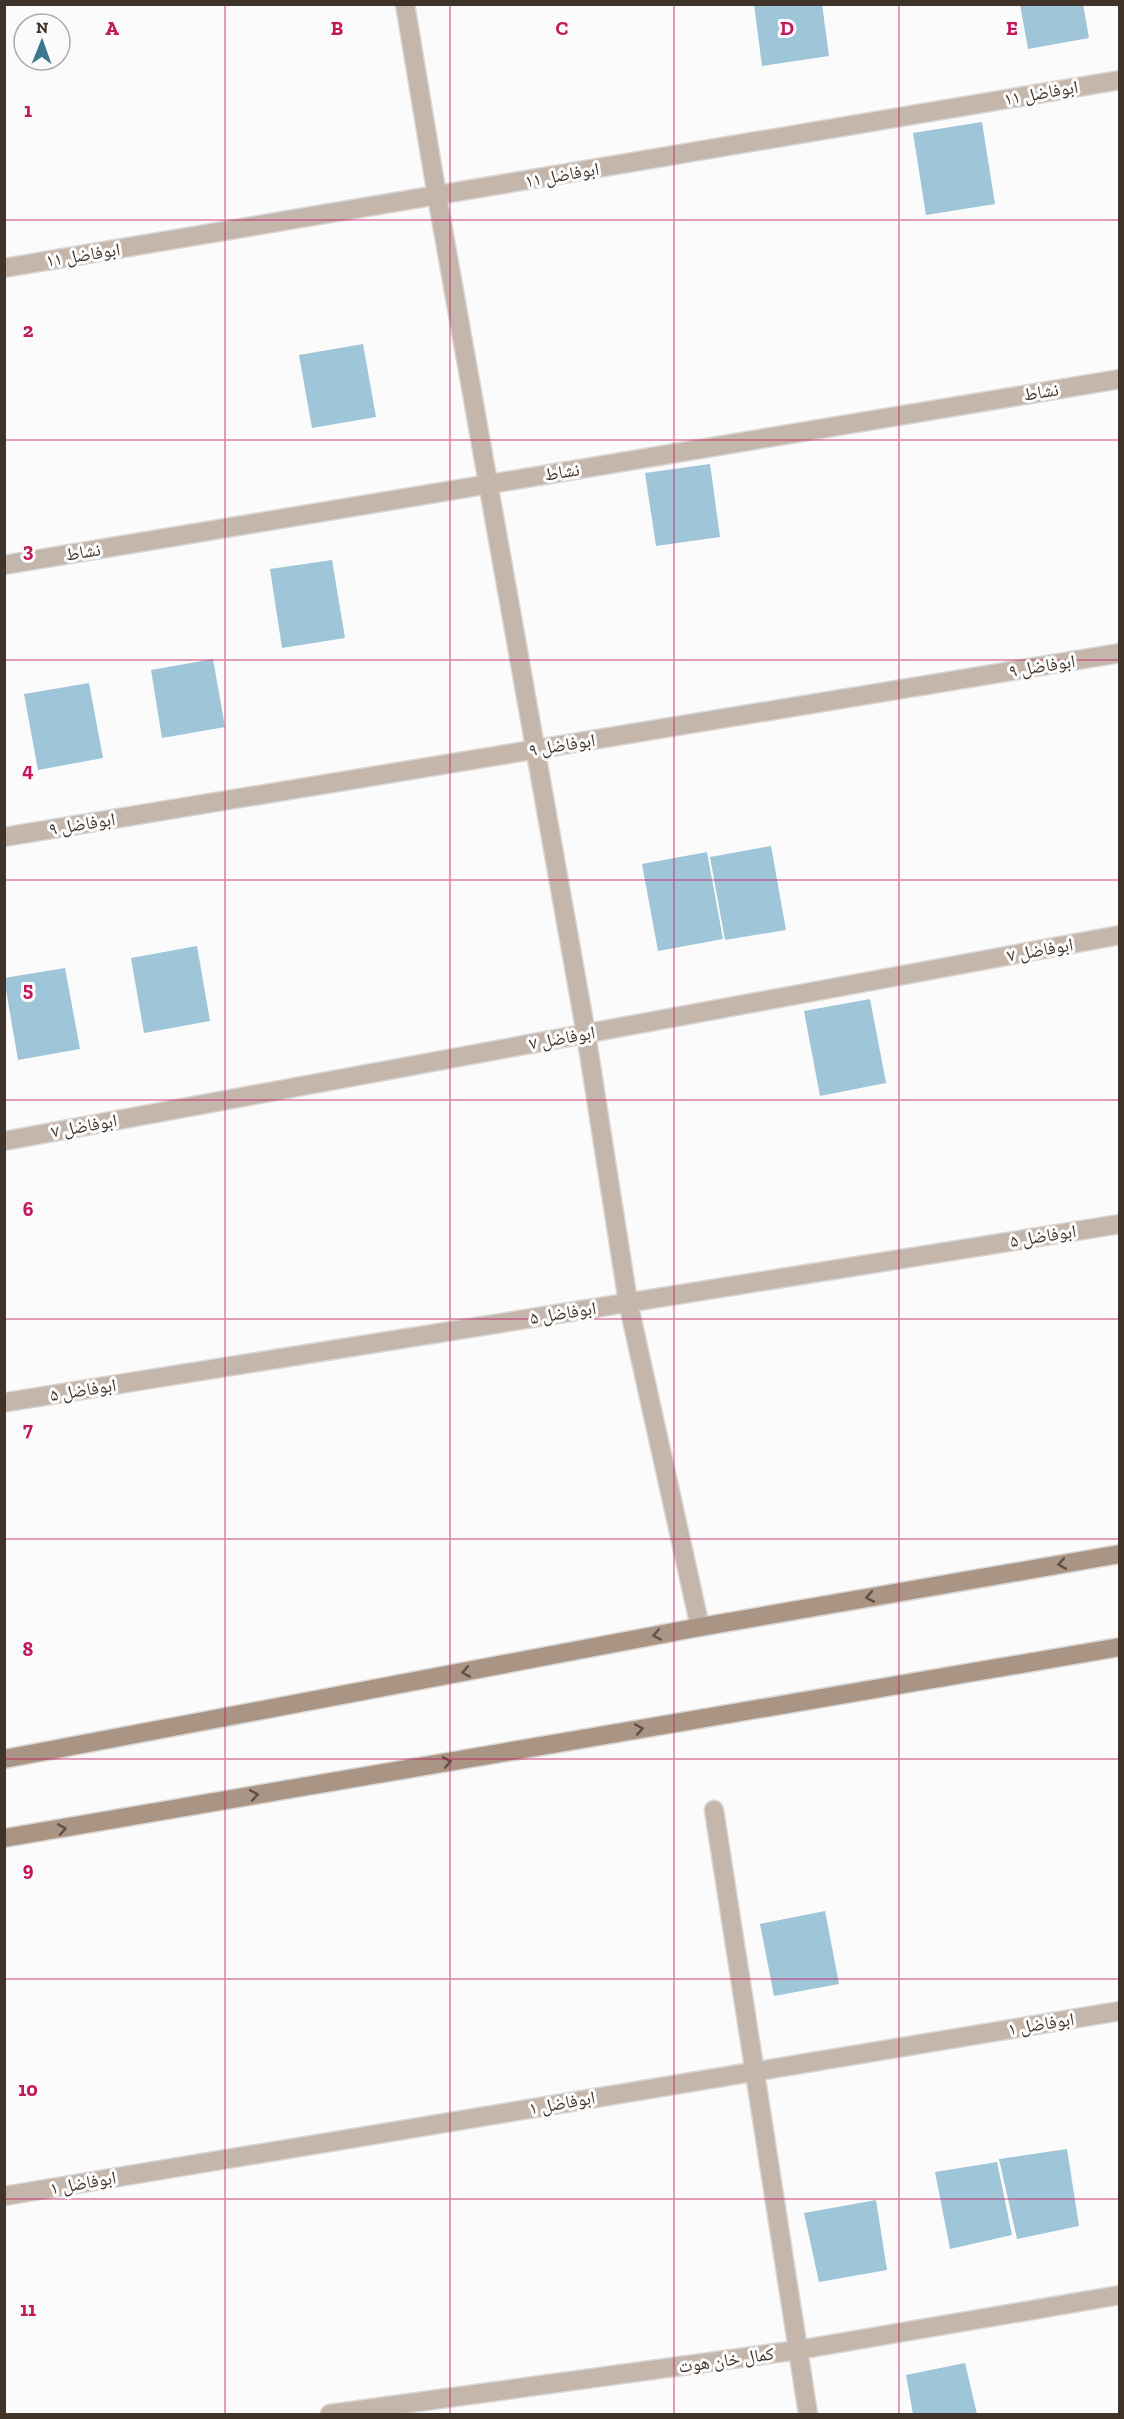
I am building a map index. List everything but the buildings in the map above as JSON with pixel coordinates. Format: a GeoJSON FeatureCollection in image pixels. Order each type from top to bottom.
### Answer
{"type":"FeatureCollection","features":[{"type":"Feature","properties":{"kind":"main road"},"geometry":{"type":"LineString","coordinates":[[4,1759],[700,1627],[1119,1554]]}},
{"type":"Feature","properties":{"kind":"main road"},"geometry":{"type":"LineString","coordinates":[[4,1838],[1119,1647]]}},
{"type":"Feature","properties":{"kind":"street"},"geometry":{"type":"LineString","coordinates":[[405,4],[586,1034],[628,1302],[700,1627]]}},
{"type":"Feature","properties":{"kind":"street","name":"ابوفاضل ۱۱"},"geometry":{"type":"LineString","coordinates":[[4,268],[1119,80]]}},
{"type":"Feature","properties":{"kind":"street","name":"نشاط"},"geometry":{"type":"LineString","coordinates":[[4,565],[1119,379]]}},
{"type":"Feature","properties":{"kind":"street","name":"ابوفاضل ۹"},"geometry":{"type":"LineString","coordinates":[[4,837],[1119,653]]}},
{"type":"Feature","properties":{"kind":"street","name":"ابوفاضل ۷"},"geometry":{"type":"LineString","coordinates":[[4,1141],[1119,935]]}},
{"type":"Feature","properties":{"kind":"street","name":"ابوفاضل ۵"},"geometry":{"type":"LineString","coordinates":[[7,1402],[1119,1224]]}},
{"type":"Feature","properties":{"kind":"street"},"geometry":{"type":"LineString","coordinates":[[714,1810],[808,2415]]}},
{"type":"Feature","properties":{"kind":"street","name":"ابوفاضل ۱"},"geometry":{"type":"LineString","coordinates":[[4,2196],[1119,2011]]}},
{"type":"Feature","properties":{"kind":"street","name":"کمال خان هوت"},"geometry":{"type":"LineString","coordinates":[[330,2415],[798,2350],[1119,2295]]}}]}
